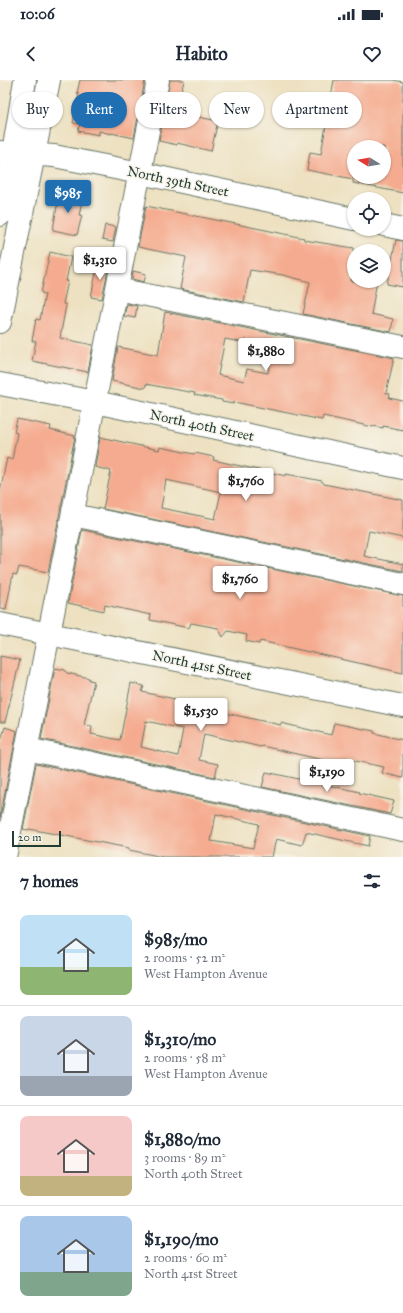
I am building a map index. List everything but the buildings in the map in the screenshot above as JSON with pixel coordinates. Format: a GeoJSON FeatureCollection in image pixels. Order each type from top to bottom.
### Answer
{"type":"FeatureCollection","features":[{"type":"Feature","properties":{"kind":"street"},"geometry":{"type":"LineString","coordinates":[[0,322],[16,153],[25,80]]}},
{"type":"Feature","properties":{"kind":"street"},"geometry":{"type":"LineString","coordinates":[[0,215],[16,153],[49,80]]}},
{"type":"Feature","properties":{"kind":"street"},"geometry":{"type":"LineString","coordinates":[[5,857],[158,80]]}},
{"type":"Feature","properties":{"kind":"street","name":"North 39th Street"},"geometry":{"type":"LineString","coordinates":[[16,153],[54,156],[347,217]]}},
{"type":"Feature","properties":{"kind":"street"},"geometry":{"type":"LineString","coordinates":[[391,227],[403,230]]}},
{"type":"Feature","properties":{"kind":"street"},"geometry":{"type":"LineString","coordinates":[[117,289],[403,347]]}},
{"type":"Feature","properties":{"kind":"street","name":"North 40th Street"},"geometry":{"type":"LineString","coordinates":[[0,384],[95,402],[403,468]]}},
{"type":"Feature","properties":{"kind":"street"},"geometry":{"type":"LineString","coordinates":[[72,515],[403,584]]}},
{"type":"Feature","properties":{"kind":"street","name":"North 41st Street"},"geometry":{"type":"LineString","coordinates":[[0,624],[403,706]]}},
{"type":"Feature","properties":{"kind":"street"},"geometry":{"type":"LineString","coordinates":[[27,749],[403,830]]}}]}
